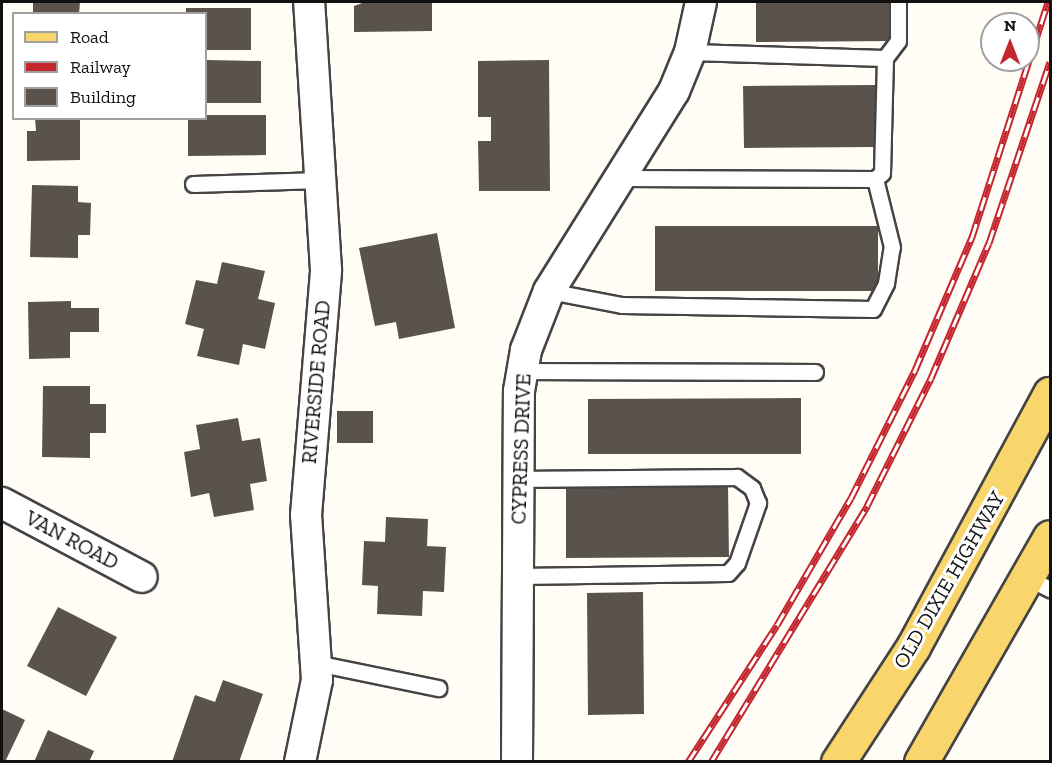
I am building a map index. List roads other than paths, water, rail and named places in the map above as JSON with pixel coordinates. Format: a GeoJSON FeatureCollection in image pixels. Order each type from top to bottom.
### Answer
{"type":"FeatureCollection","features":[{"type":"Feature","properties":{"kind":"main road","name":"OLD DIXIE HIGHWAY"},"geometry":{"type":"LineString","coordinates":[[838,762],[913,647],[1050,394]]}},
{"type":"Feature","properties":{"kind":"main road"},"geometry":{"type":"LineString","coordinates":[[921,762],[1039,583],[1050,537]]}},
{"type":"Feature","properties":{"kind":"street","name":"RIVERSIDE ROAD"},"geometry":{"type":"LineString","coordinates":[[300,762],[314,703],[316,663],[306,515],[326,270],[309,2]]}},
{"type":"Feature","properties":{"kind":"street","name":"CYPRESS DRIVE"},"geometry":{"type":"LineString","coordinates":[[517,762],[522,371],[549,291],[674,91],[690,52],[701,2]]}},
{"type":"Feature","properties":{"kind":"street","name":"VAN ROAD"},"geometry":{"type":"LineString","coordinates":[[2,503],[142,577]]}},
{"type":"Feature","properties":{"kind":"lane"},"geometry":{"type":"LineString","coordinates":[[620,178],[875,178],[882,173],[885,58],[898,41],[898,2]]}},
{"type":"Feature","properties":{"kind":"lane"},"geometry":{"type":"LineString","coordinates":[[690,52],[885,58]]}},
{"type":"Feature","properties":{"kind":"lane"},"geometry":{"type":"LineString","coordinates":[[549,291],[621,305],[873,309],[886,284],[892,247],[875,178]]}},
{"type":"Feature","properties":{"kind":"lane"},"geometry":{"type":"LineString","coordinates":[[193,184],[321,180]]}},
{"type":"Feature","properties":{"kind":"lane"},"geometry":{"type":"LineString","coordinates":[[522,371],[815,372]]}},
{"type":"Feature","properties":{"kind":"lane"},"geometry":{"type":"LineString","coordinates":[[518,576],[728,573],[737,563],[758,503],[752,488],[737,477],[519,479]]}},
{"type":"Feature","properties":{"kind":"lane"},"geometry":{"type":"LineString","coordinates":[[316,663],[438,688]]}},
{"type":"Feature","properties":{"kind":"railway"},"geometry":{"type":"LineString","coordinates":[[688,762],[777,625],[851,498],[915,370],[972,237],[1048,2]]}},
{"type":"Feature","properties":{"kind":"railway"},"geometry":{"type":"LineString","coordinates":[[711,762],[867,506],[931,378],[989,243],[1050,62]]}}]}
